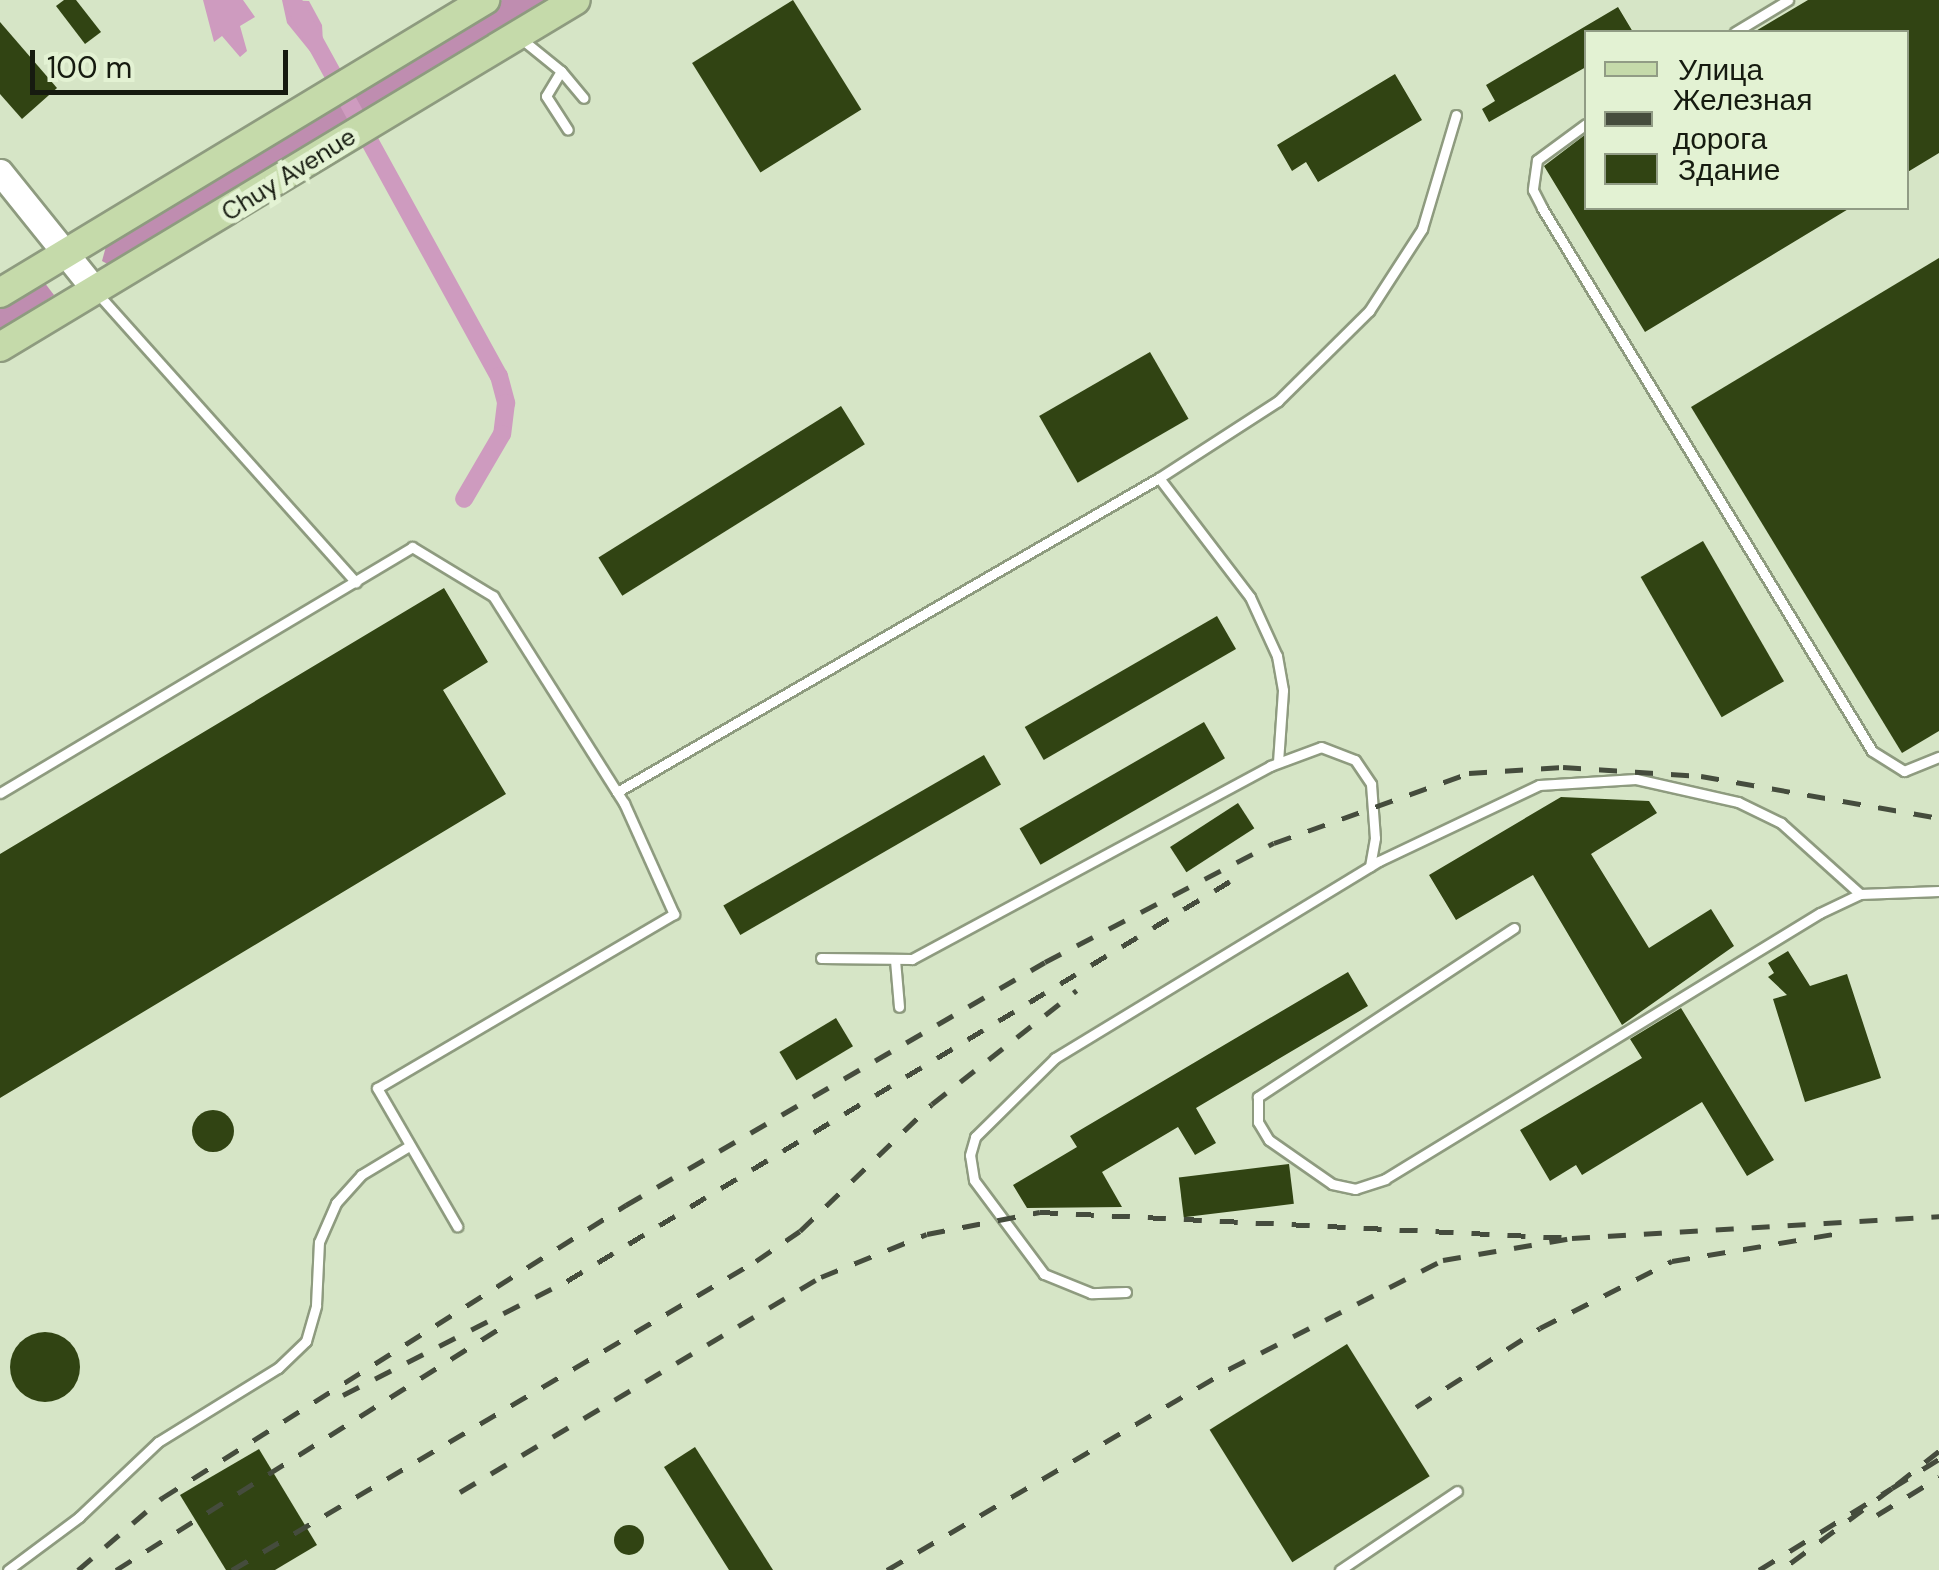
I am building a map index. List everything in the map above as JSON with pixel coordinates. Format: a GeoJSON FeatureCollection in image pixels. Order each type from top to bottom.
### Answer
{"type":"FeatureCollection","features":[{"type":"Feature","properties":{"kind":"main road","name":"Chuy Avenue"},"geometry":{"type":"LineString","coordinates":[[0,293],[485,0]]}},
{"type":"Feature","properties":{"kind":"main road","name":"Chuy Avenue"},"geometry":{"type":"LineString","coordinates":[[0,346],[576,0]]}},
{"type":"Feature","properties":{"kind":"main road"},"geometry":{"type":"LineString","coordinates":[[0,172],[95,290]]}},
{"type":"Feature","properties":{"kind":"lane"},"geometry":{"type":"LineString","coordinates":[[1738,30],[1788,0]]}},
{"type":"Feature","properties":{"kind":"lane"},"geometry":{"type":"LineString","coordinates":[[517,35],[560,71],[584,98]]}},
{"type":"Feature","properties":{"kind":"lane"},"geometry":{"type":"LineString","coordinates":[[560,71],[546,96],[568,130]]}},
{"type":"Feature","properties":{"kind":"lane"},"geometry":{"type":"LineString","coordinates":[[617,792],[1159,478],[1278,401],[1369,311],[1422,229],[1456,115]]}},
{"type":"Feature","properties":{"kind":"lane"},"geometry":{"type":"LineString","coordinates":[[1584,125],[1537,160],[1533,190],[1542,208],[1872,752],[1904,771],[1939,757]]}},
{"type":"Feature","properties":{"kind":"lane"},"geometry":{"type":"LineString","coordinates":[[95,290],[356,583]]}},
{"type":"Feature","properties":{"kind":"lane"},"geometry":{"type":"LineString","coordinates":[[1159,478],[1250,597],[1277,656],[1282,690],[1278,762]]}},
{"type":"Feature","properties":{"kind":"lane"},"geometry":{"type":"LineString","coordinates":[[0,793],[412,547],[493,596],[617,792],[674,914],[376,1088],[457,1226]]}},
{"type":"Feature","properties":{"kind":"lane"},"geometry":{"type":"LineString","coordinates":[[821,958],[896,960],[959,939],[1278,762],[1321,747],[1355,760],[1371,784],[1375,812],[1370,867]]}},
{"type":"Feature","properties":{"kind":"lane"},"geometry":{"type":"LineString","coordinates":[[1126,1292],[1091,1293],[1044,1274],[974,1180],[970,1155],[975,1137],[1055,1058],[1370,867],[1538,786],[1636,779],[1738,802],[1782,823],[1860,894]]}},
{"type":"Feature","properties":{"kind":"lane"},"geometry":{"type":"LineString","coordinates":[[1514,928],[1258,1096],[1258,1122],[1268,1140],[1332,1184],[1355,1189],[1385,1179],[1860,894],[1939,891]]}},
{"type":"Feature","properties":{"kind":"lane"},"geometry":{"type":"LineString","coordinates":[[896,960],[899,1007]]}},
{"type":"Feature","properties":{"kind":"lane"},"geometry":{"type":"LineString","coordinates":[[8,1570],[79,1517],[158,1442],[278,1368],[306,1341],[316,1305],[318,1242],[336,1203],[361,1175],[409,1146]]}},
{"type":"Feature","properties":{"kind":"lane"},"geometry":{"type":"LineString","coordinates":[[1340,1570],[1457,1491]]}},
{"type":"Feature","properties":{"kind":"shaded area"},"geometry":{"type":"Polygon","coordinates":[[[203,0],[243,0],[255,17],[240,26],[247,51],[240,57],[222,36],[214,42],[203,0]]]}},
{"type":"Feature","properties":{"kind":"shaded area"},"geometry":{"type":"Polygon","coordinates":[[[282,0],[309,1],[322,25],[323,42],[313,55],[287,23],[282,0]]]}},
{"type":"Feature","properties":{"kind":"shaded area"},"geometry":{"type":"Polygon","coordinates":[[[502,0],[557,0],[113,267],[102,261],[108,239],[502,0]]]}},
{"type":"Feature","properties":{"kind":"shaded area"},"geometry":{"type":"Polygon","coordinates":[[[44,282],[54,295],[0,330],[0,306],[44,282]]]}},
{"type":"Feature","properties":{"kind":"building"},"geometry":{"type":"Polygon","coordinates":[[[64,0],[76,0],[101,32],[85,44],[56,6],[64,0]]]}},
{"type":"Feature","properties":{"kind":"building"},"geometry":{"type":"Polygon","coordinates":[[[793,0],[861,109],[760,172],[692,63],[793,0]]]}},
{"type":"Feature","properties":{"kind":"building"},"geometry":{"type":"Polygon","coordinates":[[[1808,0],[1939,0],[1939,153],[1909,171],[1909,30],[1757,30],[1808,0]]]}},
{"type":"Feature","properties":{"kind":"building"},"geometry":{"type":"Polygon","coordinates":[[[1618,7],[1632,30],[1584,30],[1584,68],[1489,122],[1482,109],[1495,101],[1486,85],[1618,7]]]}},
{"type":"Feature","properties":{"kind":"building"},"geometry":{"type":"Polygon","coordinates":[[[0,22],[57,88],[22,119],[0,94],[0,22]]]}},
{"type":"Feature","properties":{"kind":"building"},"geometry":{"type":"Polygon","coordinates":[[[1395,74],[1422,120],[1318,182],[1306,162],[1292,171],[1277,145],[1395,74]]]}},
{"type":"Feature","properties":{"kind":"building"},"geometry":{"type":"Polygon","coordinates":[[[1584,136],[1584,210],[1847,210],[1645,332],[1544,166],[1584,136]]]}},
{"type":"Feature","properties":{"kind":"building"},"geometry":{"type":"Polygon","coordinates":[[[1939,258],[1939,731],[1902,753],[1691,407],[1939,258]]]}},
{"type":"Feature","properties":{"kind":"building"},"geometry":{"type":"Polygon","coordinates":[[[1150,352],[1188,419],[1078,483],[1039,416],[1150,352]]]}},
{"type":"Feature","properties":{"kind":"building"},"geometry":{"type":"Polygon","coordinates":[[[841,406],[865,444],[622,596],[598,558],[841,406]]]}},
{"type":"Feature","properties":{"kind":"building"},"geometry":{"type":"Polygon","coordinates":[[[1703,541],[1784,681],[1722,717],[1641,577],[1703,541]]]}},
{"type":"Feature","properties":{"kind":"building"},"geometry":{"type":"Polygon","coordinates":[[[444,588],[488,662],[443,690],[506,794],[0,1098],[0,854],[444,588]]]}},
{"type":"Feature","properties":{"kind":"building"},"geometry":{"type":"Polygon","coordinates":[[[1217,616],[1236,649],[1044,760],[1025,727],[1217,616]]]}},
{"type":"Feature","properties":{"kind":"building"},"geometry":{"type":"Polygon","coordinates":[[[1204,722],[1225,758],[1041,865],[1020,828],[1204,722]]]}},
{"type":"Feature","properties":{"kind":"building"},"geometry":{"type":"Polygon","coordinates":[[[984,755],[1001,784],[740,935],[723,906],[984,755]]]}},
{"type":"Feature","properties":{"kind":"building"},"geometry":{"type":"Polygon","coordinates":[[[1561,797],[1649,801],[1657,813],[1591,854],[1649,948],[1711,909],[1734,946],[1622,1025],[1533,875],[1456,920],[1429,875],[1561,797]]]}},
{"type":"Feature","properties":{"kind":"building"},"geometry":{"type":"Polygon","coordinates":[[[1238,803],[1254,828],[1186,872],[1170,847],[1238,803]]]}},
{"type":"Feature","properties":{"kind":"building"},"geometry":{"type":"Polygon","coordinates":[[[1788,951],[1810,986],[1847,974],[1881,1078],[1805,1102],[1773,999],[1787,995],[1768,977],[1774,973],[1768,963],[1788,951]]]}},
{"type":"Feature","properties":{"kind":"building"},"geometry":{"type":"Polygon","coordinates":[[[1348,972],[1368,1006],[1196,1108],[1216,1143],[1195,1155],[1178,1127],[1102,1172],[1122,1207],[1027,1208],[1013,1185],[1077,1147],[1070,1136],[1348,972]]]}},
{"type":"Feature","properties":{"kind":"building"},"geometry":{"type":"Polygon","coordinates":[[[1681,1008],[1774,1160],[1747,1176],[1702,1102],[1582,1175],[1576,1165],[1550,1181],[1520,1130],[1642,1058],[1630,1039],[1681,1008]]]}},
{"type":"Feature","properties":{"kind":"building"},"geometry":{"type":"Polygon","coordinates":[[[836,1018],[853,1046],[796,1080],[779,1052],[836,1018]]]}},
{"type":"Feature","properties":{"kind":"building"},"geometry":{"type":"Polygon","coordinates":[[[213,1110],[228,1116],[234,1131],[228,1146],[213,1152],[198,1146],[192,1131],[198,1116],[213,1110]]]}},
{"type":"Feature","properties":{"kind":"building"},"geometry":{"type":"Polygon","coordinates":[[[1289,1164],[1294,1204],[1184,1217],[1179,1178],[1289,1164]]]}},
{"type":"Feature","properties":{"kind":"building"},"geometry":{"type":"Polygon","coordinates":[[[45,1332],[70,1342],[80,1367],[70,1392],[45,1402],[20,1392],[10,1367],[20,1342],[45,1332]]]}},
{"type":"Feature","properties":{"kind":"building"},"geometry":{"type":"Polygon","coordinates":[[[1347,1344],[1430,1476],[1292,1562],[1210,1430],[1347,1344]]]}},
{"type":"Feature","properties":{"kind":"building"},"geometry":{"type":"Polygon","coordinates":[[[695,1447],[773,1570],[729,1570],[664,1467],[695,1447]]]}},
{"type":"Feature","properties":{"kind":"building"},"geometry":{"type":"Polygon","coordinates":[[[259,1449],[317,1545],[275,1570],[226,1570],[180,1495],[259,1449]]]}},
{"type":"Feature","properties":{"kind":"building"},"geometry":{"type":"Polygon","coordinates":[[[629,1525],[640,1529],[644,1540],[640,1551],[629,1555],[618,1551],[614,1540],[618,1529],[629,1525]]]}},
{"type":"Feature","properties":{"kind":"waterway"},"geometry":{"type":"LineString","coordinates":[[292,0],[499,376],[506,403],[502,434],[464,499]]}},
{"type":"Feature","properties":{"kind":"railway"},"geometry":{"type":"LineString","coordinates":[[78,1570],[162,1498],[626,1205],[1045,962],[1274,843],[1469,773],[1563,767],[1701,776],[1939,818]]}},
{"type":"Feature","properties":{"kind":"railway"},"geometry":{"type":"LineString","coordinates":[[343,1395],[567,1281],[1242,874]]}},
{"type":"Feature","properties":{"kind":"railway"},"geometry":{"type":"LineString","coordinates":[[232,1570],[756,1261],[800,1231],[932,1104],[1077,990]]}},
{"type":"Feature","properties":{"kind":"railway"},"geometry":{"type":"LineString","coordinates":[[460,1492],[821,1277],[927,1234],[1040,1212],[1572,1238]]}},
{"type":"Feature","properties":{"kind":"railway"},"geometry":{"type":"LineString","coordinates":[[887,1570],[1229,1369],[1443,1260],[1572,1238],[1939,1216]]}},
{"type":"Feature","properties":{"kind":"railway"},"geometry":{"type":"LineString","coordinates":[[1416,1407],[1540,1328],[1672,1261],[1845,1232]]}},
{"type":"Feature","properties":{"kind":"railway"},"geometry":{"type":"LineString","coordinates":[[116,1570],[510,1322]]}},
{"type":"Feature","properties":{"kind":"railway"},"geometry":{"type":"LineString","coordinates":[[1939,1451],[1892,1488],[1939,1459]]}},
{"type":"Feature","properties":{"kind":"railway"},"geometry":{"type":"LineString","coordinates":[[1877,1515],[1939,1477]]}},
{"type":"Feature","properties":{"kind":"railway"},"geometry":{"type":"LineString","coordinates":[[1759,1570],[1892,1488],[1781,1570]]}}]}
